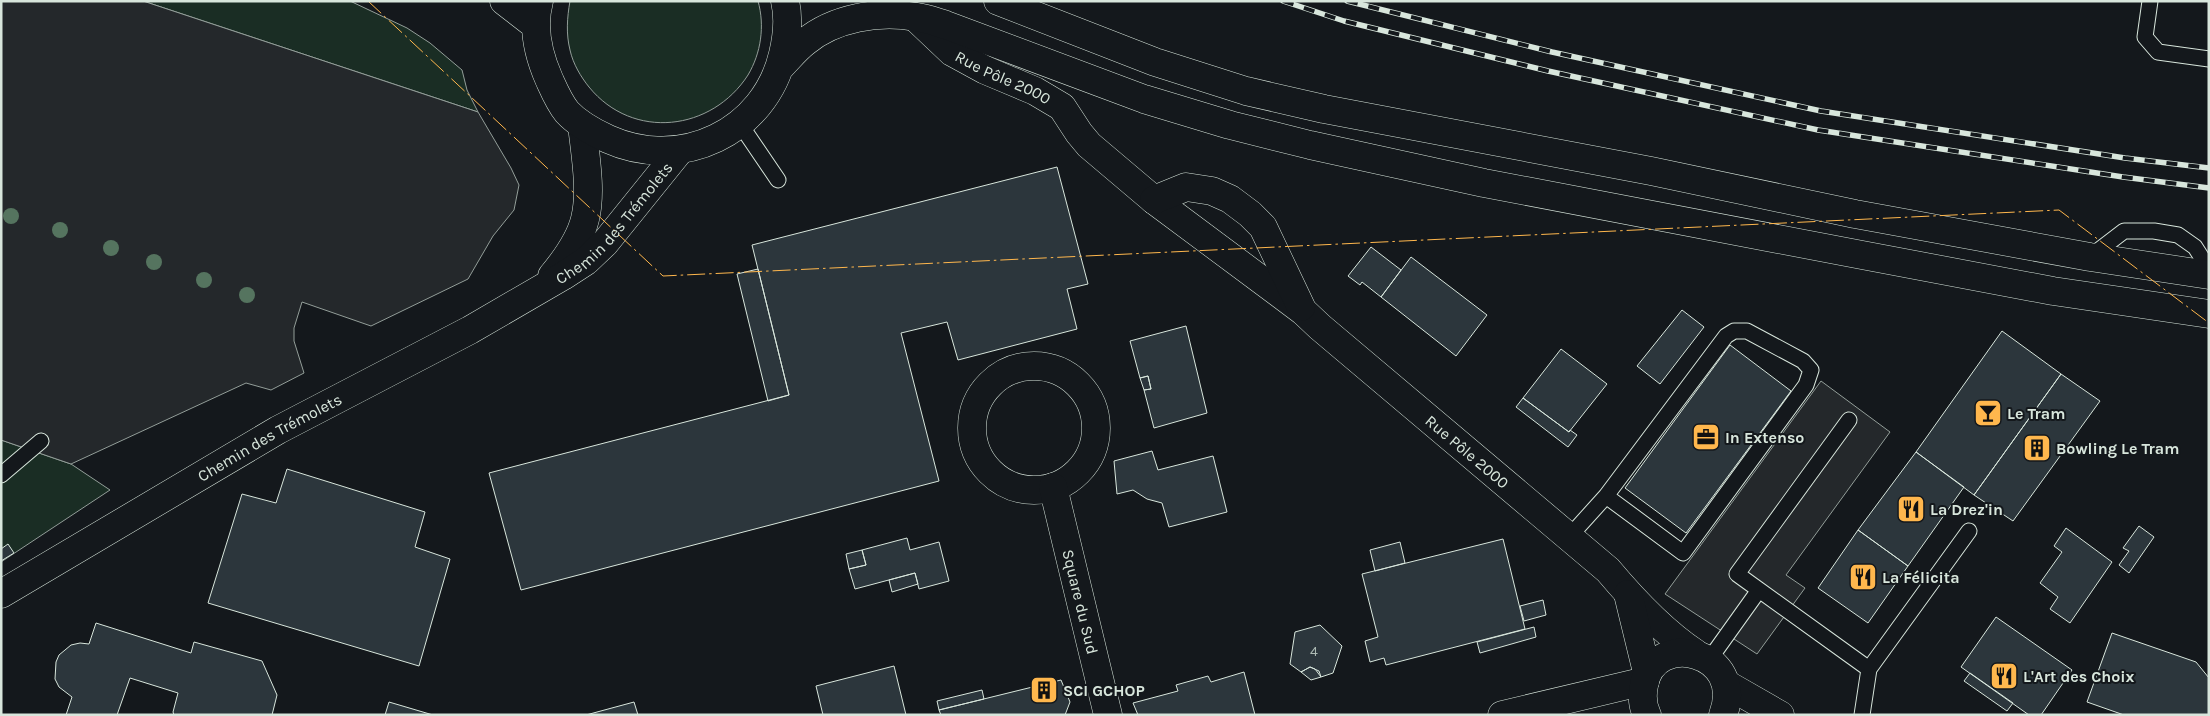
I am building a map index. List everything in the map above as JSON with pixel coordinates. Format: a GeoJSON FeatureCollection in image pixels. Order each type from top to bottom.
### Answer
{"type":"FeatureCollection","features":[{"type":"Feature","properties":{"kind":"street"},"geometry":{"type":"LineString","coordinates":[[504,1],[537,13],[542,63],[555,93],[567,112],[582,125],[624,146],[651,151],[680,150],[711,141],[740,124],[757,107],[771,89],[780,67],[787,38],[785,1]]}},
{"type":"Feature","properties":{"kind":"street"},"geometry":{"type":"LineString","coordinates":[[998,1],[1155,62],[1246,91],[1324,109],[1651,172],[1855,214],[2090,257],[2209,275]]}},
{"type":"Feature","properties":{"kind":"street"},"geometry":{"type":"LineString","coordinates":[[780,67],[805,42],[828,29],[854,18],[884,15],[915,17],[946,25],[1144,99],[1230,126],[1310,145],[1484,183],[1872,257],[2054,291],[2209,314]]}},
{"type":"Feature","properties":{"kind":"street","name":"Rue Pôle 2000"},"geometry":{"type":"LineString","coordinates":[[915,17],[952,52],[985,70],[1035,91],[1062,107],[1079,134],[1089,145],[1154,200],[1303,311],[1608,570],[1628,594],[1671,637],[1702,656],[1720,670],[1726,684]]}},
{"type":"Feature","properties":{"kind":"street","name":"Chemin des Trémolets"},"geometry":{"type":"LineString","coordinates":[[542,288],[568,256],[585,218],[586,169],[582,125]]}},
{"type":"Feature","properties":{"kind":"street","name":"Chemin des Trémolets"},"geometry":{"type":"LineString","coordinates":[[1,594],[278,430],[470,330],[586,261],[605,243],[680,150]]}},
{"type":"Feature","properties":{"kind":"street","name":"Rue Pôle 2000"},"geometry":{"type":"LineString","coordinates":[[1154,200],[1186,188],[1212,191],[1230,198],[1263,227],[1303,311]]}},
{"type":"Feature","properties":{"kind":"street"},"geometry":{"type":"LineString","coordinates":[[1027,366],[1045,366],[1062,372],[1076,382],[1088,396],[1097,430],[1093,448],[1085,464],[1073,477],[1053,487],[1041,491],[1023,490],[1006,484],[991,474],[980,460],[973,444],[974,408],[983,392],[995,379],[1010,370],[1027,366]]}},
{"type":"Feature","properties":{"kind":"street","name":"Square du Sud"},"geometry":{"type":"LineString","coordinates":[[1053,487],[1108,715]]}},
{"type":"Feature","properties":{"kind":"street","name":"Rue Pôle 2000"},"geometry":{"type":"LineString","coordinates":[[1628,594],[1646,677],[1642,695],[1644,709],[1648,715]]}},
{"type":"Feature","properties":{"kind":"street"},"geometry":{"type":"LineString","coordinates":[[1502,715],[1646,677],[1665,657],[1680,652],[1702,656]]}},
{"type":"Feature","properties":{"kind":"street"},"geometry":{"type":"LineString","coordinates":[[1723,715],[1728,699],[1726,684]]}},
{"type":"Feature","properties":{"kind":"street"},"geometry":{"type":"LineString","coordinates":[[1726,684],[1780,715]]}},
{"type":"Feature","properties":{"kind":"lane"},"geometry":{"type":"LineString","coordinates":[[2150,1],[2145,37],[2158,52],[2209,60]]}},
{"type":"Feature","properties":{"kind":"lane"},"geometry":{"type":"LineString","coordinates":[[740,124],[778,180]]}},
{"type":"Feature","properties":{"kind":"lane"},"geometry":{"type":"LineString","coordinates":[[2090,257],[2124,231],[2154,231],[2178,235],[2195,246],[2209,269]]}},
{"type":"Feature","properties":{"kind":"lane"},"geometry":{"type":"LineString","coordinates":[[1569,537],[1606,496],[1726,336],[1734,331],[1747,332],[1804,361],[1811,370],[1806,385],[1683,553],[1606,496]]}},
{"type":"Feature","properties":{"kind":"lane"},"geometry":{"type":"LineString","coordinates":[[1849,420],[1737,574],[1869,669]]}},
{"type":"Feature","properties":{"kind":"lane"},"geometry":{"type":"LineString","coordinates":[[1,475],[41,441]]}},
{"type":"Feature","properties":{"kind":"lane"},"geometry":{"type":"LineString","coordinates":[[1862,715],[1869,669],[1969,531]]}},
{"type":"Feature","properties":{"kind":"lane"},"geometry":{"type":"LineString","coordinates":[[1702,656],[1759,590]]}},
{"type":"Feature","properties":{"kind":"green space"},"geometry":{"type":"Polygon","coordinates":[[[143,1],[350,1],[407,28],[430,43],[462,70],[467,90],[478,112],[143,1]]]}},
{"type":"Feature","properties":{"kind":"green space"},"geometry":{"type":"Polygon","coordinates":[[[570,1],[758,1],[761,20],[759,49],[748,75],[733,94],[714,108],[693,118],[672,122],[649,122],[627,116],[607,104],[583,79],[571,55],[568,38],[567,26],[570,1]]]}},
{"type":"Feature","properties":{"kind":"green space"},"geometry":{"type":"Polygon","coordinates":[[[1,440],[71,464],[110,490],[1,562],[1,440]]]}},
{"type":"Feature","properties":{"kind":"shaded area"},"geometry":{"type":"Polygon","coordinates":[[[1,1],[143,1],[478,112],[519,185],[514,210],[493,236],[468,279],[371,326],[302,302],[294,328],[294,341],[304,373],[271,390],[246,383],[71,464],[1,440],[1,1]]]}},
{"type":"Feature","properties":{"kind":"shaded area"},"geometry":{"type":"Polygon","coordinates":[[[1821,381],[1890,432],[1786,575],[1805,588],[1757,654],[1665,594],[1821,381]]]}},
{"type":"Feature","properties":{"kind":"building"},"geometry":{"type":"Polygon","coordinates":[[[1057,167],[1088,284],[1067,289],[1077,329],[958,360],[947,322],[901,333],[939,481],[521,590],[489,473],[789,395],[752,245],[1057,167]]]}},
{"type":"Feature","properties":{"kind":"building"},"geometry":{"type":"Polygon","coordinates":[[[1371,247],[1401,270],[1381,297],[1362,282],[1360,285],[1348,276],[1371,247]]]}},
{"type":"Feature","properties":{"kind":"building"},"geometry":{"type":"Polygon","coordinates":[[[1411,257],[1487,315],[1456,356],[1381,297],[1411,257]]]}},
{"type":"Feature","properties":{"kind":"building"},"geometry":{"type":"Polygon","coordinates":[[[758,269],[789,395],[768,401],[737,274],[758,269]]]}},
{"type":"Feature","properties":{"kind":"building"},"geometry":{"type":"Polygon","coordinates":[[[1682,310],[1704,327],[1660,384],[1637,366],[1682,310]]]}},
{"type":"Feature","properties":{"kind":"building"},"geometry":{"type":"Polygon","coordinates":[[[1186,326],[1207,413],[1154,428],[1144,390],[1151,389],[1148,376],[1140,378],[1130,341],[1186,326]]]}},
{"type":"Feature","properties":{"kind":"building","name":"Le Tram"},"geometry":{"type":"Polygon","coordinates":[[[2002,331],[2061,374],[1974,495],[1916,452],[2002,331]]]}},
{"type":"Feature","properties":{"kind":"building"},"geometry":{"type":"Polygon","coordinates":[[[1730,345],[1791,391],[1686,533],[1625,488],[1730,345]]]}},
{"type":"Feature","properties":{"kind":"building"},"geometry":{"type":"Polygon","coordinates":[[[1561,349],[1607,384],[1569,432],[1523,398],[1561,349]]]}},
{"type":"Feature","properties":{"kind":"building","name":"Bowling Le Tram"},"geometry":{"type":"Polygon","coordinates":[[[2061,374],[2100,401],[2013,521],[1974,495],[2061,374]]]}},
{"type":"Feature","properties":{"kind":"building"},"geometry":{"type":"Polygon","coordinates":[[[1148,376],[1151,389],[1144,390],[1140,378],[1148,376]]]}},
{"type":"Feature","properties":{"kind":"building"},"geometry":{"type":"Polygon","coordinates":[[[1523,398],[1569,432],[1570,430],[1577,435],[1568,447],[1516,407],[1523,398]]]}},
{"type":"Feature","properties":{"kind":"building"},"geometry":{"type":"Polygon","coordinates":[[[1152,451],[1158,470],[1213,456],[1227,512],[1169,527],[1162,503],[1147,499],[1133,490],[1117,494],[1114,461],[1152,451]]]}},
{"type":"Feature","properties":{"kind":"building","name":"La Drez'in"},"geometry":{"type":"Polygon","coordinates":[[[1916,452],[1964,487],[1908,566],[1858,530],[1916,452]]]}},
{"type":"Feature","properties":{"kind":"building"},"geometry":{"type":"Polygon","coordinates":[[[287,469],[425,512],[415,547],[450,559],[419,666],[208,603],[242,494],[276,503],[287,469]]]}},
{"type":"Feature","properties":{"kind":"building"},"geometry":{"type":"Polygon","coordinates":[[[2139,526],[2154,537],[2129,573],[2119,565],[2129,551],[2123,548],[2139,526]]]}},
{"type":"Feature","properties":{"kind":"building"},"geometry":{"type":"Polygon","coordinates":[[[2066,528],[2112,562],[2070,623],[2050,609],[2058,597],[2040,583],[2062,552],[2054,546],[2066,528]]]}},
{"type":"Feature","properties":{"kind":"building","name":"La Félicita"},"geometry":{"type":"Polygon","coordinates":[[[1858,530],[1908,566],[1868,623],[1818,588],[1858,530]]]}},
{"type":"Feature","properties":{"kind":"building"},"geometry":{"type":"Polygon","coordinates":[[[907,538],[910,550],[939,542],[949,581],[919,589],[915,573],[855,589],[849,569],[866,565],[862,550],[907,538]]]}},
{"type":"Feature","properties":{"kind":"building"},"geometry":{"type":"Polygon","coordinates":[[[1503,539],[1525,629],[1386,665],[1384,658],[1370,662],[1365,641],[1378,637],[1362,574],[1503,539]]]}},
{"type":"Feature","properties":{"kind":"building"},"geometry":{"type":"Polygon","coordinates":[[[1400,542],[1405,563],[1375,571],[1370,550],[1400,542]]]}},
{"type":"Feature","properties":{"kind":"building"},"geometry":{"type":"Polygon","coordinates":[[[8,544],[14,553],[1,561],[1,549],[8,544]]]}},
{"type":"Feature","properties":{"kind":"building"},"geometry":{"type":"Polygon","coordinates":[[[862,550],[866,565],[849,569],[846,554],[862,550]]]}},
{"type":"Feature","properties":{"kind":"building"},"geometry":{"type":"Polygon","coordinates":[[[915,573],[918,584],[892,592],[889,580],[915,573]]]}},
{"type":"Feature","properties":{"kind":"building"},"geometry":{"type":"Polygon","coordinates":[[[1543,600],[1546,615],[1524,621],[1520,606],[1543,600]]]}},
{"type":"Feature","properties":{"kind":"building"},"geometry":{"type":"Polygon","coordinates":[[[1996,617],[2072,670],[2041,715],[2029,715],[1961,667],[1996,617]]]}},
{"type":"Feature","properties":{"kind":"building"},"geometry":{"type":"Polygon","coordinates":[[[96,623],[191,653],[194,642],[262,661],[277,695],[272,715],[174,715],[173,712],[178,693],[130,678],[117,715],[66,715],[72,697],[59,687],[55,679],[56,662],[59,655],[71,645],[89,644],[96,623]]]}},
{"type":"Feature","properties":{"kind":"building"},"geometry":{"type":"Polygon","coordinates":[[[1320,625],[1342,646],[1333,673],[1321,677],[1315,669],[1310,667],[1301,672],[1290,664],[1295,632],[1320,625]]]}},
{"type":"Feature","properties":{"kind":"building"},"geometry":{"type":"Polygon","coordinates":[[[1534,627],[1536,637],[1480,653],[1477,642],[1534,627]]]}},
{"type":"Feature","properties":{"kind":"building"},"geometry":{"type":"Polygon","coordinates":[[[2112,633],[2196,662],[2209,678],[2209,715],[2124,715],[2087,702],[2112,633]]]}},
{"type":"Feature","properties":{"kind":"building"},"geometry":{"type":"Polygon","coordinates":[[[894,666],[906,715],[823,715],[816,686],[894,666]]]}},
{"type":"Feature","properties":{"kind":"building"},"geometry":{"type":"Polygon","coordinates":[[[1310,667],[1319,671],[1321,677],[1311,680],[1301,672],[1310,667]]]}},
{"type":"Feature","properties":{"kind":"building"},"geometry":{"type":"Polygon","coordinates":[[[1244,672],[1255,715],[1138,715],[1133,703],[1178,691],[1176,685],[1208,676],[1211,682],[1244,672]]]}},
{"type":"Feature","properties":{"kind":"building"},"geometry":{"type":"Polygon","coordinates":[[[1970,673],[2013,703],[2007,711],[1964,681],[1970,673]]]}},
{"type":"Feature","properties":{"kind":"building","name":"SCI GCHOP"},"geometry":{"type":"Polygon","coordinates":[[[1061,680],[1070,702],[1065,715],[941,715],[939,710],[1061,680]]]}},
{"type":"Feature","properties":{"kind":"building"},"geometry":{"type":"Polygon","coordinates":[[[982,690],[984,699],[939,710],[937,701],[982,690]]]}},
{"type":"Feature","properties":{"kind":"building"},"geometry":{"type":"Polygon","coordinates":[[[389,702],[433,715],[385,715],[389,702]]]}},
{"type":"Feature","properties":{"kind":"building"},"geometry":{"type":"Polygon","coordinates":[[[634,702],[638,715],[586,715],[634,702]]]}},
{"type":"Feature","properties":{"kind":"railway"},"geometry":{"type":"LineString","coordinates":[[1283,1],[1344,21],[1548,71],[1818,130],[2123,177],[2209,188]]}},
{"type":"Feature","properties":{"kind":"railway"},"geometry":{"type":"LineString","coordinates":[[1347,1],[1552,52],[1821,111],[2125,158],[2209,168]]}},
{"type":"Feature","properties":{"kind":"power"},"geometry":{"type":"LineString","coordinates":[[368,1],[663,276],[2059,210],[2209,323]]}},
{"type":"Feature","properties":{"kind":"place","name":"Le Tram"},"geometry":{"type":"Point","coordinates":[1988,413]}},
{"type":"Feature","properties":{"kind":"place","name":"In Extenso"},"geometry":{"type":"Point","coordinates":[1706,437]}},
{"type":"Feature","properties":{"kind":"place","name":"Bowling Le Tram"},"geometry":{"type":"Point","coordinates":[2037,448]}},
{"type":"Feature","properties":{"kind":"place","name":"La Drez'in"},"geometry":{"type":"Point","coordinates":[1911,509]}},
{"type":"Feature","properties":{"kind":"place","name":"La Félicita"},"geometry":{"type":"Point","coordinates":[1863,577]}},
{"type":"Feature","properties":{"kind":"place","name":"L'Art des Choix"},"geometry":{"type":"Point","coordinates":[2004,676]}},
{"type":"Feature","properties":{"kind":"place","name":"SCI GCHOP"},"geometry":{"type":"Point","coordinates":[1044,690]}}]}
